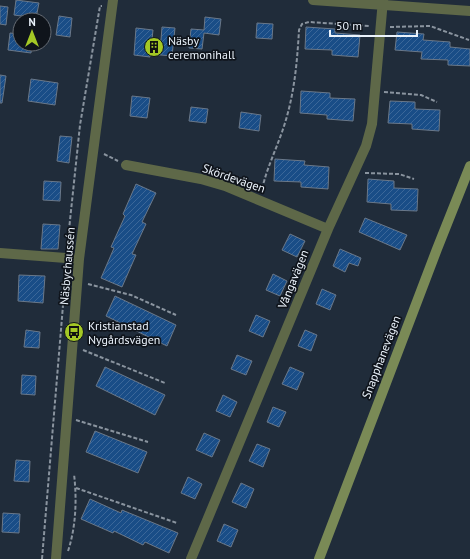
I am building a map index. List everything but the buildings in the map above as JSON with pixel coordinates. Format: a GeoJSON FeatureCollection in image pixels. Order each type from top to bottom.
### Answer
{"type":"FeatureCollection","features":[{"type":"Feature","properties":{"kind":"main road","name":"Snapphanevägen"},"geometry":{"type":"LineString","coordinates":[[319,559],[434,256],[470,166]]}},
{"type":"Feature","properties":{"kind":"street","name":"Näsbychaussén"},"geometry":{"type":"LineString","coordinates":[[56,559],[67,417],[79,347],[82,283],[79,259],[113,0]]}},
{"type":"Feature","properties":{"kind":"street"},"geometry":{"type":"LineString","coordinates":[[313,0],[383,2],[470,11]]}},
{"type":"Feature","properties":{"kind":"street","name":"Vångavägen"},"geometry":{"type":"LineString","coordinates":[[191,559],[328,229],[366,146],[372,124],[383,2]]}},
{"type":"Feature","properties":{"kind":"street","name":"Skördevägen"},"geometry":{"type":"LineString","coordinates":[[126,165],[201,179],[259,200],[328,229]]}},
{"type":"Feature","properties":{"kind":"street"},"geometry":{"type":"LineString","coordinates":[[0,253],[79,259]]}},
{"type":"Feature","properties":{"kind":"path"},"geometry":{"type":"LineString","coordinates":[[259,200],[266,169],[282,133],[293,96],[299,30],[302,24],[309,22],[381,27],[430,26],[469,40]]}},
{"type":"Feature","properties":{"kind":"path"},"geometry":{"type":"LineString","coordinates":[[375,92],[421,95],[437,102]]}},
{"type":"Feature","properties":{"kind":"path"},"geometry":{"type":"LineString","coordinates":[[101,152],[126,165]]}},
{"type":"Feature","properties":{"kind":"path"},"geometry":{"type":"LineString","coordinates":[[354,173],[399,174],[414,179]]}},
{"type":"Feature","properties":{"kind":"path"},"geometry":{"type":"LineString","coordinates":[[82,283],[88,278]]}},
{"type":"Feature","properties":{"kind":"path"},"geometry":{"type":"LineString","coordinates":[[82,283],[87,291]]}},
{"type":"Feature","properties":{"kind":"path"},"geometry":{"type":"LineString","coordinates":[[82,283],[131,295],[176,315]]}},
{"type":"Feature","properties":{"kind":"path"},"geometry":{"type":"LineString","coordinates":[[79,347],[82,357]]}},
{"type":"Feature","properties":{"kind":"path"},"geometry":{"type":"LineString","coordinates":[[79,347],[165,383]]}},
{"type":"Feature","properties":{"kind":"path"},"geometry":{"type":"LineString","coordinates":[[77,428],[78,413]]}},
{"type":"Feature","properties":{"kind":"path"},"geometry":{"type":"LineString","coordinates":[[67,417],[148,442]]}},
{"type":"Feature","properties":{"kind":"path"},"geometry":{"type":"LineString","coordinates":[[67,555],[72,538],[76,488],[75,466]]}},
{"type":"Feature","properties":{"kind":"path"},"geometry":{"type":"LineString","coordinates":[[62,483],[177,523]]}},
{"type":"Feature","properties":{"kind":"place","name":"Näsby ceremonihall"},"geometry":{"type":"Point","coordinates":[154,47]}},
{"type":"Feature","properties":{"kind":"place","name":"Kristianstad Nygårdsvägen"},"geometry":{"type":"Point","coordinates":[74,332]}}]}
